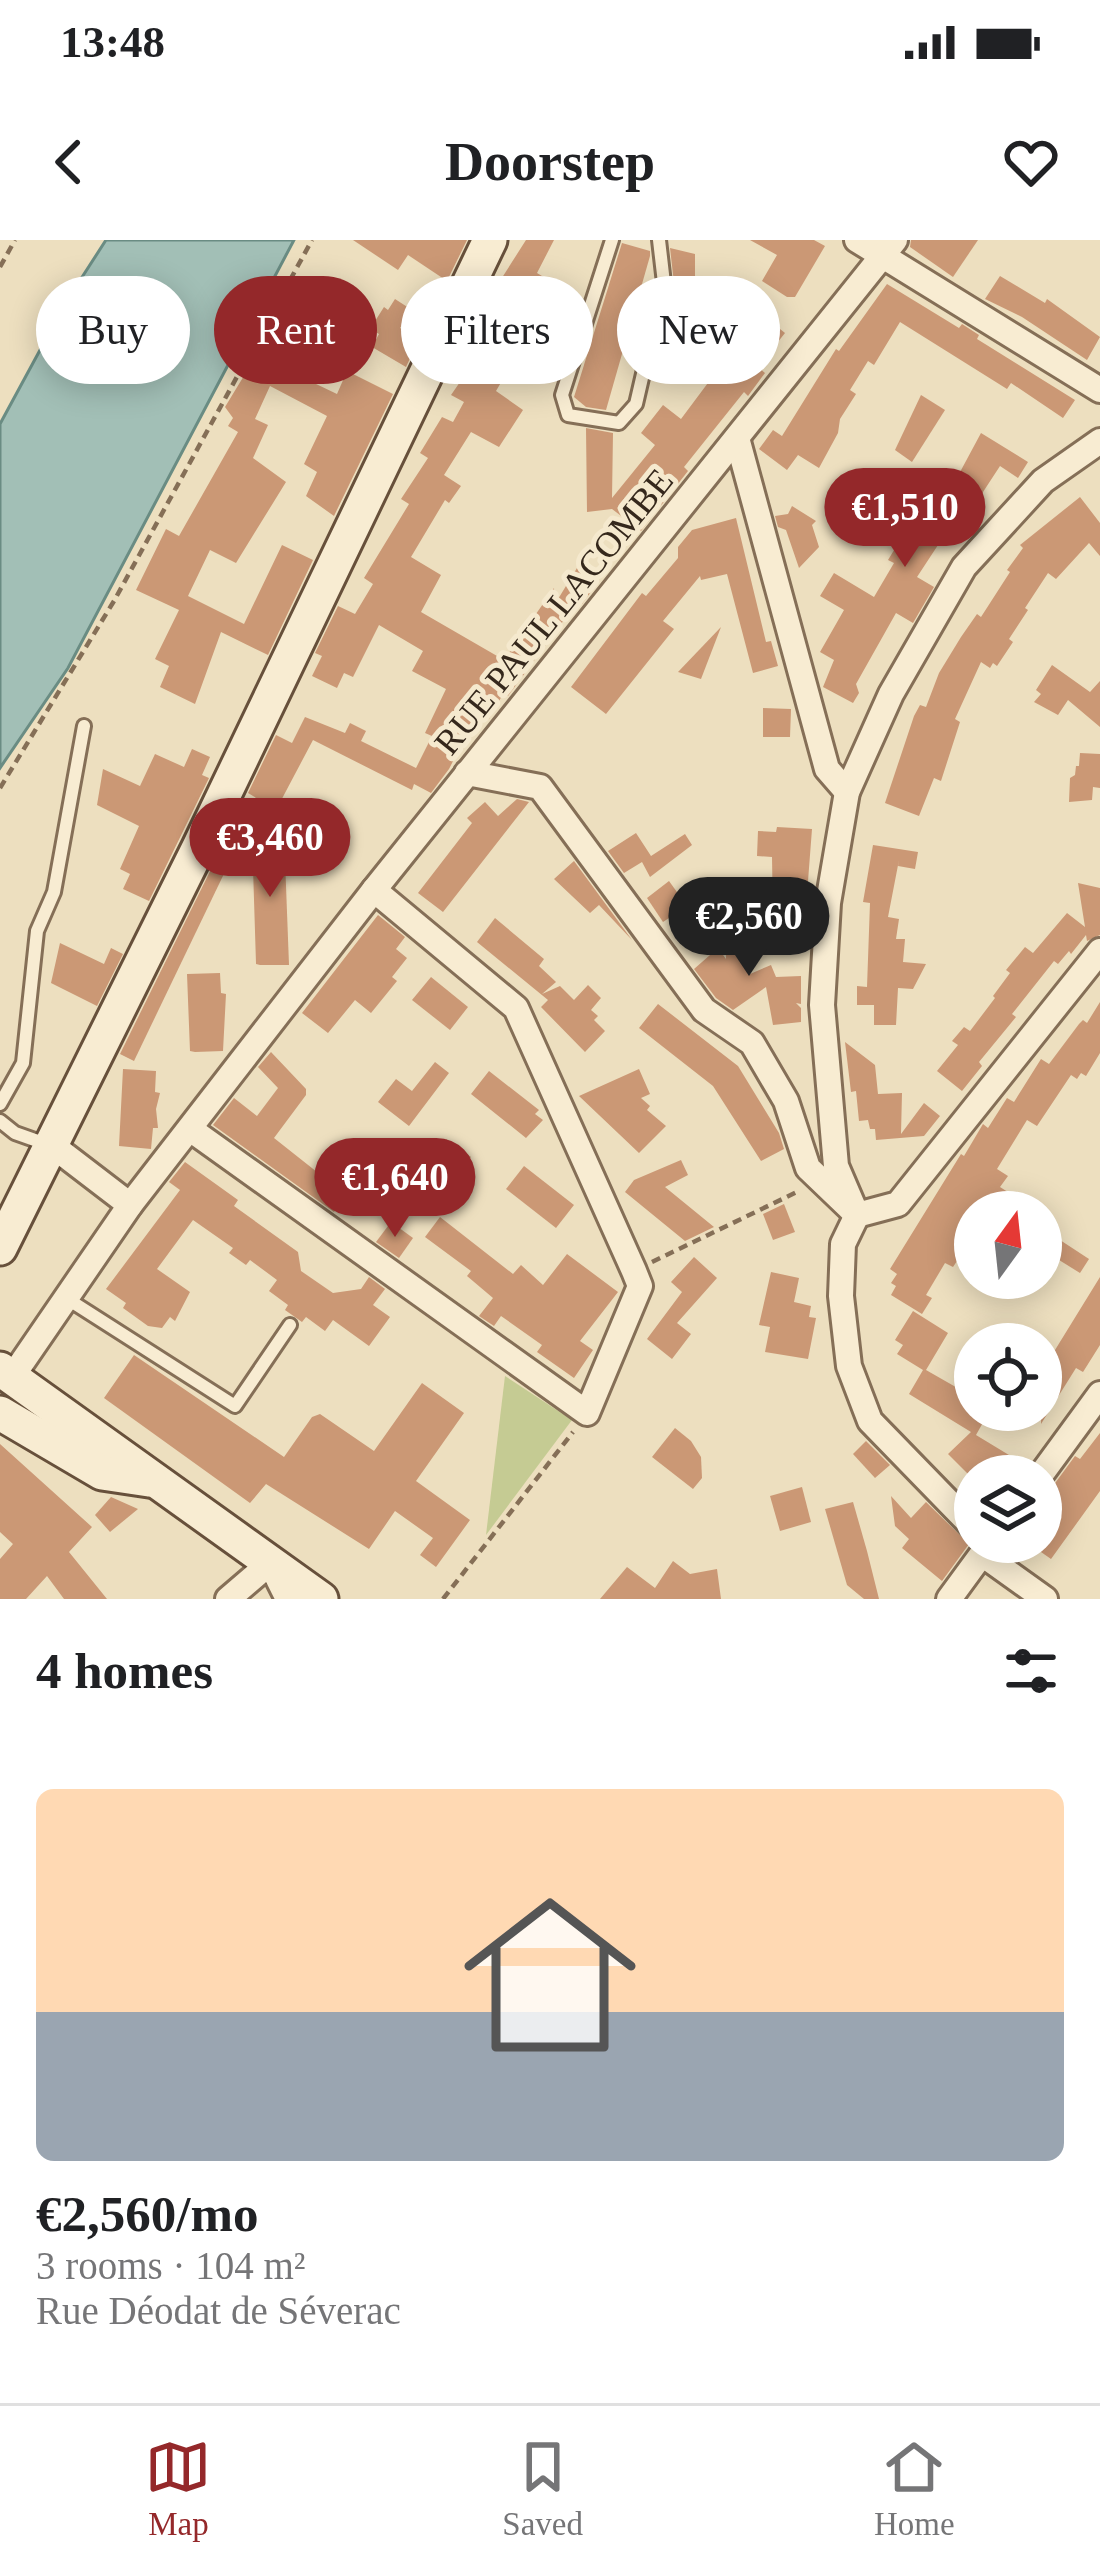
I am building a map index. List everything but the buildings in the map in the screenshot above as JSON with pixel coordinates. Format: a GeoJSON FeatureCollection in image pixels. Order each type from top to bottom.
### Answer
{"type":"FeatureCollection","features":[{"type":"Feature","properties":{"kind":"street"},"geometry":{"type":"LineString","coordinates":[[0,1248],[200,847],[490,240]]}},
{"type":"Feature","properties":{"kind":"street"},"geometry":{"type":"LineString","coordinates":[[857,240],[889,248],[1100,390]]}},
{"type":"Feature","properties":{"kind":"street","name":"RUE PAUL LACOMBE"},"geometry":{"type":"LineString","coordinates":[[6,1373],[374,890],[889,248]]}},
{"type":"Feature","properties":{"kind":"street"},"geometry":{"type":"LineString","coordinates":[[737,438],[827,769],[847,792]]}},
{"type":"Feature","properties":{"kind":"street"},"geometry":{"type":"LineString","coordinates":[[954,1509],[870,1421],[849,1366],[843,1244],[857,1215],[836,1166],[822,1005],[828,902],[847,792],[891,694],[964,567],[1043,481],[1100,441]]}},
{"type":"Feature","properties":{"kind":"street"},"geometry":{"type":"LineString","coordinates":[[467,773],[540,787],[704,1010],[752,1043],[786,1101],[808,1168],[857,1215]]}},
{"type":"Feature","properties":{"kind":"street"},"geometry":{"type":"LineString","coordinates":[[190,1129],[587,1413],[640,1286],[634,1271],[516,1008],[374,890]]}},
{"type":"Feature","properties":{"kind":"street"},"geometry":{"type":"LineString","coordinates":[[857,1215],[898,1204],[1100,951]]}},
{"type":"Feature","properties":{"kind":"street"},"geometry":{"type":"LineString","coordinates":[[53,1146],[130,1205]]}},
{"type":"Feature","properties":{"kind":"street"},"geometry":{"type":"LineString","coordinates":[[6,1373],[321,1599]]}},
{"type":"Feature","properties":{"kind":"street"},"geometry":{"type":"LineString","coordinates":[[1058,1455],[1095,1410]]}},
{"type":"Feature","properties":{"kind":"street"},"geometry":{"type":"LineString","coordinates":[[3,1416],[102,1473],[154,1480]]}},
{"type":"Feature","properties":{"kind":"street"},"geometry":{"type":"LineString","coordinates":[[227,1599],[270,1563]]}},
{"type":"Feature","properties":{"kind":"street"},"geometry":{"type":"LineString","coordinates":[[270,1563],[288,1599]]}},
{"type":"Feature","properties":{"kind":"street"},"geometry":{"type":"LineString","coordinates":[[949,1599],[972,1563]]}},
{"type":"Feature","properties":{"kind":"street"},"geometry":{"type":"LineString","coordinates":[[1007,1563],[1045,1599]]}},
{"type":"Feature","properties":{"kind":"lane"},"geometry":{"type":"LineString","coordinates":[[612,240],[562,395],[568,415],[619,423],[636,404],[664,283],[659,240]]}},
{"type":"Feature","properties":{"kind":"lane"},"geometry":{"type":"LineString","coordinates":[[0,1104],[22,1063],[37,931],[54,892],[84,727]]}},
{"type":"Feature","properties":{"kind":"lane"},"geometry":{"type":"LineString","coordinates":[[0,1121],[15,1133],[53,1146]]}},
{"type":"Feature","properties":{"kind":"lane"},"geometry":{"type":"LineString","coordinates":[[64,1298],[235,1406],[290,1325]]}},
{"type":"Feature","properties":{"kind":"path"},"geometry":{"type":"LineString","coordinates":[[0,267],[14,240]]}},
{"type":"Feature","properties":{"kind":"path"},"geometry":{"type":"LineString","coordinates":[[0,788],[114,601],[312,240]]}},
{"type":"Feature","properties":{"kind":"path"},"geometry":{"type":"LineString","coordinates":[[634,1271],[820,1181]]}},
{"type":"Feature","properties":{"kind":"path"},"geometry":{"type":"LineString","coordinates":[[443,1599],[587,1413]]}},
{"type":"Feature","properties":{"kind":"green space"},"geometry":{"type":"Polygon","coordinates":[[[505,1376],[572,1420],[486,1535],[505,1376]]]}},
{"type":"Feature","properties":{"kind":"water"},"geometry":{"type":"Polygon","coordinates":[[[106,240],[294,240],[275,276],[214,276],[214,384],[218,384],[68,668],[0,768],[0,424],[36,357],[36,384],[190,384],[190,276],[83,276],[106,240]]]}}]}
